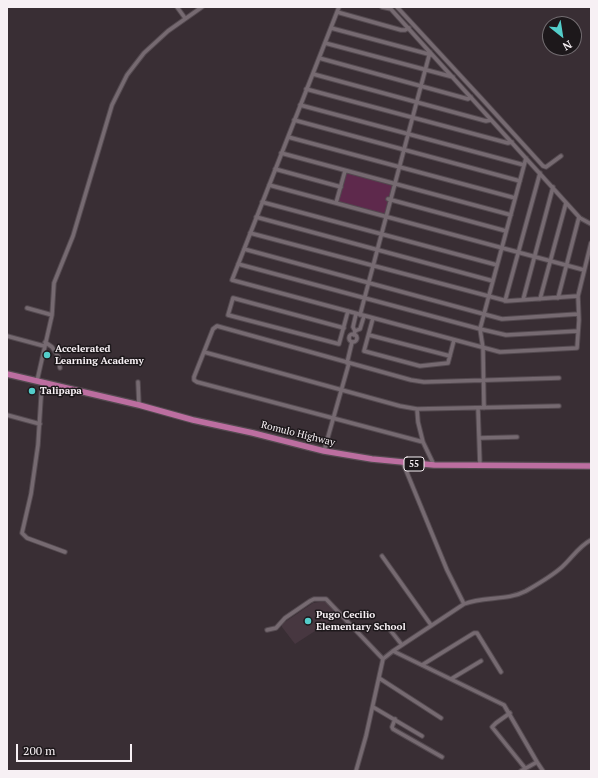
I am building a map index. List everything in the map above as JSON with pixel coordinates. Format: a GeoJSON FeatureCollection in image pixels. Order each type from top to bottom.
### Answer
{"type":"FeatureCollection","features":[{"type":"Feature","properties":{"kind":"highway","name":"Romulo Highway"},"geometry":{"type":"LineString","coordinates":[[7,374],[139,405],[192,420],[253,433],[324,451],[372,460],[434,465],[591,466]]}},
{"type":"Feature","properties":{"kind":"street"},"geometry":{"type":"LineString","coordinates":[[177,7],[185,18]]}},
{"type":"Feature","properties":{"kind":"street"},"geometry":{"type":"LineString","coordinates":[[66,552],[27,538],[22,533],[31,494],[40,424],[39,382],[45,344],[52,315],[54,283],[73,236],[112,105],[118,90],[127,75],[144,53],[168,31],[202,7]]}},
{"type":"Feature","properties":{"kind":"street"},"geometry":{"type":"LineString","coordinates":[[339,7],[232,280],[483,348],[504,352],[577,348],[578,296],[591,243]]}},
{"type":"Feature","properties":{"kind":"street"},"geometry":{"type":"LineString","coordinates":[[382,7],[390,8],[579,217],[591,224]]}},
{"type":"Feature","properties":{"kind":"street"},"geometry":{"type":"LineString","coordinates":[[396,7],[482,98],[543,166],[546,167],[560,156]]}},
{"type":"Feature","properties":{"kind":"street"},"geometry":{"type":"LineString","coordinates":[[337,12],[401,30],[409,28]]}},
{"type":"Feature","properties":{"kind":"street"},"geometry":{"type":"LineString","coordinates":[[331,28],[431,54]]}},
{"type":"Feature","properties":{"kind":"street"},"geometry":{"type":"LineString","coordinates":[[325,43],[453,78]]}},
{"type":"Feature","properties":{"kind":"street"},"geometry":{"type":"LineString","coordinates":[[355,333],[360,329],[360,315],[382,234],[389,200],[400,167],[431,54]]}},
{"type":"Feature","properties":{"kind":"street"},"geometry":{"type":"LineString","coordinates":[[319,58],[468,99],[471,97]]}},
{"type":"Feature","properties":{"kind":"street"},"geometry":{"type":"LineString","coordinates":[[313,74],[486,121],[491,120]]}},
{"type":"Feature","properties":{"kind":"street"},"geometry":{"type":"LineString","coordinates":[[306,89],[508,143],[512,142]]}},
{"type":"Feature","properties":{"kind":"street"},"geometry":{"type":"LineString","coordinates":[[300,105],[524,165]]}},
{"type":"Feature","properties":{"kind":"street"},"geometry":{"type":"LineString","coordinates":[[294,120],[520,181]]}},
{"type":"Feature","properties":{"kind":"street"},"geometry":{"type":"LineString","coordinates":[[288,137],[515,198]]}},
{"type":"Feature","properties":{"kind":"street"},"geometry":{"type":"LineString","coordinates":[[281,153],[511,215]]}},
{"type":"Feature","properties":{"kind":"street"},"geometry":{"type":"LineString","coordinates":[[484,408],[483,348],[480,329],[526,158]]}},
{"type":"Feature","properties":{"kind":"street"},"geometry":{"type":"LineString","coordinates":[[275,169],[341,187]]}},
{"type":"Feature","properties":{"kind":"street"},"geometry":{"type":"LineString","coordinates":[[336,203],[345,171]]}},
{"type":"Feature","properties":{"kind":"street"},"geometry":{"type":"LineString","coordinates":[[505,301],[540,173]]}},
{"type":"Feature","properties":{"kind":"street"},"geometry":{"type":"LineString","coordinates":[[269,185],[584,270]]}},
{"type":"Feature","properties":{"kind":"street"},"geometry":{"type":"LineString","coordinates":[[523,300],[553,188]]}},
{"type":"Feature","properties":{"kind":"street"},"geometry":{"type":"LineString","coordinates":[[389,200],[506,232]]}},
{"type":"Feature","properties":{"kind":"street"},"geometry":{"type":"LineString","coordinates":[[262,202],[497,265]]}},
{"type":"Feature","properties":{"kind":"street"},"geometry":{"type":"LineString","coordinates":[[540,299],[566,202]]}},
{"type":"Feature","properties":{"kind":"street"},"geometry":{"type":"LineString","coordinates":[[256,217],[493,281]]}},
{"type":"Feature","properties":{"kind":"street"},"geometry":{"type":"LineString","coordinates":[[558,298],[579,217]]}},
{"type":"Feature","properties":{"kind":"street"},"geometry":{"type":"LineString","coordinates":[[250,233],[505,301],[578,296]]}},
{"type":"Feature","properties":{"kind":"street"},"geometry":{"type":"LineString","coordinates":[[244,249],[502,318],[578,314]]}},
{"type":"Feature","properties":{"kind":"street"},"geometry":{"type":"LineString","coordinates":[[238,264],[506,335],[578,331]]}},
{"type":"Feature","properties":{"kind":"street"},"geometry":{"type":"LineString","coordinates":[[344,328],[233,298],[228,315],[339,344],[344,328],[348,312]]}},
{"type":"Feature","properties":{"kind":"street"},"geometry":{"type":"LineString","coordinates":[[27,308],[52,315]]}},
{"type":"Feature","properties":{"kind":"street"},"geometry":{"type":"LineString","coordinates":[[324,451],[348,363],[352,342],[357,340],[353,327],[360,315]]}},
{"type":"Feature","properties":{"kind":"street"},"geometry":{"type":"LineString","coordinates":[[373,318],[364,351],[420,366],[448,363],[454,340]]}},
{"type":"Feature","properties":{"kind":"street"},"geometry":{"type":"LineString","coordinates":[[423,442],[195,381],[194,377],[213,329],[217,326],[418,381],[559,378]]}},
{"type":"Feature","properties":{"kind":"street"},"geometry":{"type":"LineString","coordinates":[[369,335],[450,356]]}},
{"type":"Feature","properties":{"kind":"street"},"geometry":{"type":"LineString","coordinates":[[7,336],[45,344],[52,347],[58,356],[60,368]]}},
{"type":"Feature","properties":{"kind":"street"},"geometry":{"type":"LineString","coordinates":[[204,352],[400,406],[417,409],[559,406]]}},
{"type":"Feature","properties":{"kind":"street"},"geometry":{"type":"LineString","coordinates":[[138,382],[139,405]]}},
{"type":"Feature","properties":{"kind":"street"},"geometry":{"type":"LineString","coordinates":[[478,408],[480,466]]}},
{"type":"Feature","properties":{"kind":"street"},"geometry":{"type":"LineString","coordinates":[[417,409],[418,422],[423,442],[434,465]]}},
{"type":"Feature","properties":{"kind":"street"},"geometry":{"type":"LineString","coordinates":[[7,415],[40,424]]}},
{"type":"Feature","properties":{"kind":"street"},"geometry":{"type":"LineString","coordinates":[[478,438],[517,437]]}},
{"type":"Feature","properties":{"kind":"street"},"geometry":{"type":"LineString","coordinates":[[404,463],[447,570],[464,604]]}},
{"type":"Feature","properties":{"kind":"street"},"geometry":{"type":"LineString","coordinates":[[356,771],[373,707],[383,659],[464,604],[476,600],[511,596],[526,591],[560,570],[582,546],[591,540]]}},
{"type":"Feature","properties":{"kind":"street"},"geometry":{"type":"LineString","coordinates":[[382,556],[431,625]]}},
{"type":"Feature","properties":{"kind":"street"},"geometry":{"type":"LineString","coordinates":[[267,630],[276,628],[285,618],[312,600],[326,599],[383,659]]}},
{"type":"Feature","properties":{"kind":"street"},"geometry":{"type":"LineString","coordinates":[[386,626],[402,645]]}},
{"type":"Feature","properties":{"kind":"street"},"geometry":{"type":"LineString","coordinates":[[422,665],[474,633],[477,633],[501,672]]}},
{"type":"Feature","properties":{"kind":"street"},"geometry":{"type":"LineString","coordinates":[[393,651],[501,703],[510,713],[543,771]]}},
{"type":"Feature","properties":{"kind":"street"},"geometry":{"type":"LineString","coordinates":[[451,679],[480,661]]}},
{"type":"Feature","properties":{"kind":"street"},"geometry":{"type":"LineString","coordinates":[[379,678],[441,718]]}},
{"type":"Feature","properties":{"kind":"street"},"geometry":{"type":"LineString","coordinates":[[373,707],[422,736]]}},
{"type":"Feature","properties":{"kind":"street"},"geometry":{"type":"LineString","coordinates":[[510,713],[492,727],[526,768]]}},
{"type":"Feature","properties":{"kind":"street"},"geometry":{"type":"LineString","coordinates":[[395,719],[392,727],[393,729],[442,757]]}},
{"type":"Feature","properties":{"kind":"street"},"geometry":{"type":"LineString","coordinates":[[522,771],[537,762]]}},
{"type":"Feature","properties":{"kind":"shaded area"},"geometry":{"type":"Polygon","coordinates":[[[346,172],[393,185],[385,214],[338,202],[346,172]]]}},
{"type":"Feature","properties":{"kind":"shaded area","name":"Pugo Cecilio Elementary School"},"geometry":{"type":"Polygon","coordinates":[[[326,601],[338,616],[295,644],[282,627],[282,624],[313,603],[326,601]]]}},
{"type":"Feature","properties":{"kind":"place","name":"Accelerated Learning Academy"},"geometry":{"type":"Point","coordinates":[47,355]}},
{"type":"Feature","properties":{"kind":"place","name":"Talipapa"},"geometry":{"type":"Point","coordinates":[32,391]}},
{"type":"Feature","properties":{"kind":"place","name":"Pugo Cecilio Elementary School"},"geometry":{"type":"Point","coordinates":[308,621]}}]}
